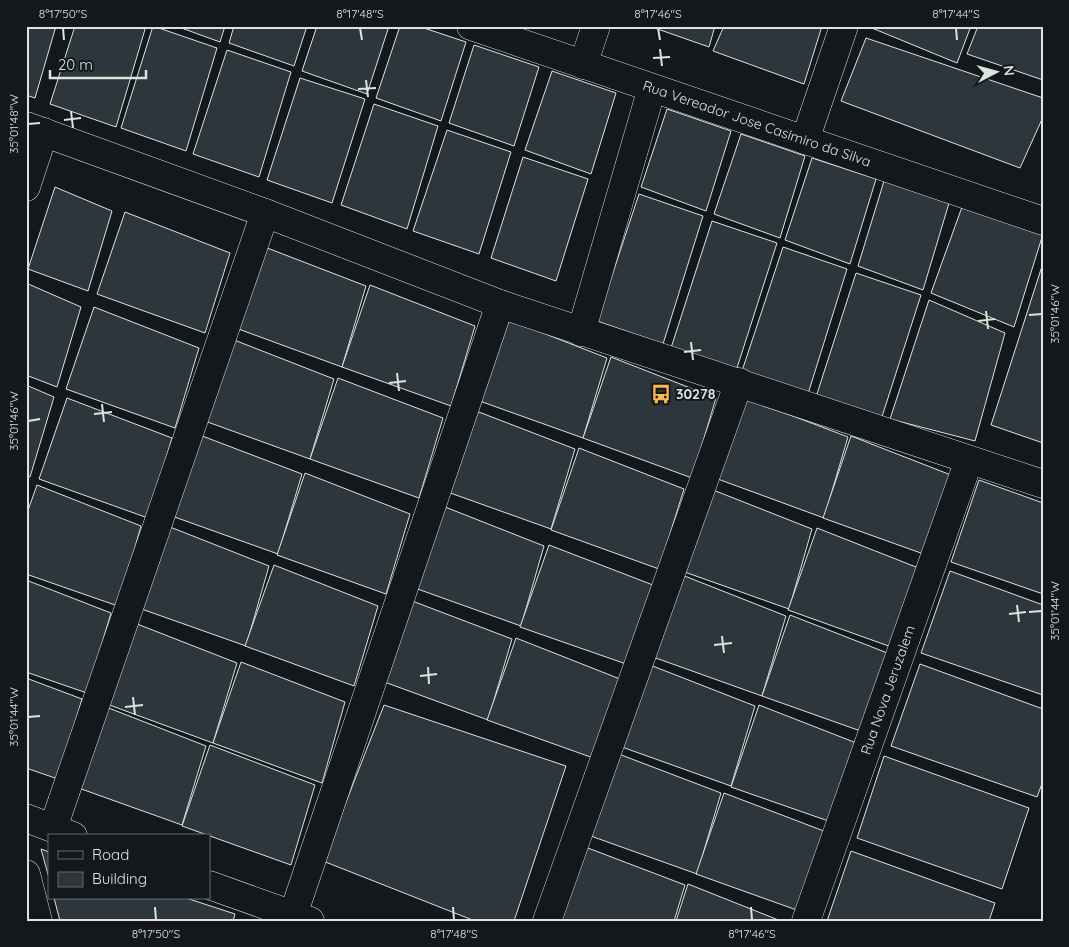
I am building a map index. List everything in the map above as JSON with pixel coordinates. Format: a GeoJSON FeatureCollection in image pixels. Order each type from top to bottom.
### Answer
{"type":"FeatureCollection","features":[{"type":"Feature","properties":{"kind":"street","name":"Rua Vereador Jose Casimiro da Silva"},"geometry":{"type":"LineString","coordinates":[[471,26],[1043,221]]}},
{"type":"Feature","properties":{"kind":"street"},"geometry":{"type":"LineString","coordinates":[[583,65],[596,26]]}},
{"type":"Feature","properties":{"kind":"street"},"geometry":{"type":"LineString","coordinates":[[805,140],[844,26]]}},
{"type":"Feature","properties":{"kind":"street"},"geometry":{"type":"LineString","coordinates":[[582,332],[652,88]]}},
{"type":"Feature","properties":{"kind":"street"},"geometry":{"type":"LineString","coordinates":[[26,187],[35,129],[265,213],[500,304],[1043,484]]}},
{"type":"Feature","properties":{"kind":"street"},"geometry":{"type":"LineString","coordinates":[[26,818],[63,832],[265,213]]}},
{"type":"Feature","properties":{"kind":"street"},"geometry":{"type":"LineString","coordinates":[[210,885],[301,918],[500,304]]}},
{"type":"Feature","properties":{"kind":"street"},"geometry":{"type":"LineString","coordinates":[[547,921],[739,382]]}},
{"type":"Feature","properties":{"kind":"street","name":"Rua Nova Jeruzalem"},"geometry":{"type":"LineString","coordinates":[[806,921],[969,460]]}},
{"type":"Feature","properties":{"kind":"street"},"geometry":{"type":"LineString","coordinates":[[26,874],[38,921]]}},
{"type":"Feature","properties":{"kind":"building"},"geometry":{"type":"Polygon","coordinates":[[[26,26],[56,26],[35,98],[26,95],[26,26]]]}},
{"type":"Feature","properties":{"kind":"building"},"geometry":{"type":"Polygon","coordinates":[[[75,26],[146,26],[116,127],[50,104],[75,26]]]}},
{"type":"Feature","properties":{"kind":"building"},"geometry":{"type":"Polygon","coordinates":[[[153,26],[217,48],[186,151],[121,128],[153,26]]]}},
{"type":"Feature","properties":{"kind":"building"},"geometry":{"type":"Polygon","coordinates":[[[176,26],[225,26],[220,42],[176,26]]]}},
{"type":"Feature","properties":{"kind":"building"},"geometry":{"type":"Polygon","coordinates":[[[234,26],[307,26],[294,66],[229,43],[234,26]]]}},
{"type":"Feature","properties":{"kind":"building"},"geometry":{"type":"Polygon","coordinates":[[[317,26],[389,26],[367,94],[302,71],[317,26]]]}},
{"type":"Feature","properties":{"kind":"building"},"geometry":{"type":"Polygon","coordinates":[[[400,26],[418,26],[466,42],[441,121],[376,98],[400,26]]]}},
{"type":"Feature","properties":{"kind":"building"},"geometry":{"type":"Polygon","coordinates":[[[649,26],[715,26],[709,47],[649,26]]]}},
{"type":"Feature","properties":{"kind":"building"},"geometry":{"type":"Polygon","coordinates":[[[724,26],[822,26],[804,84],[713,51],[724,26]]]}},
{"type":"Feature","properties":{"kind":"building"},"geometry":{"type":"Polygon","coordinates":[[[867,26],[971,26],[957,63],[867,26]]]}},
{"type":"Feature","properties":{"kind":"building"},"geometry":{"type":"Polygon","coordinates":[[[978,26],[1043,26],[1043,80],[967,54],[978,26]]]}},
{"type":"Feature","properties":{"kind":"building"},"geometry":{"type":"Polygon","coordinates":[[[866,38],[1043,98],[1043,117],[1020,168],[841,101],[866,38]]]}},
{"type":"Feature","properties":{"kind":"building"},"geometry":{"type":"Polygon","coordinates":[[[474,45],[539,67],[514,146],[449,123],[474,45]]]}},
{"type":"Feature","properties":{"kind":"building"},"geometry":{"type":"Polygon","coordinates":[[[227,50],[291,72],[259,177],[193,154],[227,50]]]}},
{"type":"Feature","properties":{"kind":"building"},"geometry":{"type":"Polygon","coordinates":[[[552,71],[616,93],[591,174],[525,150],[552,71]]]}},
{"type":"Feature","properties":{"kind":"building"},"geometry":{"type":"Polygon","coordinates":[[[300,78],[365,99],[332,203],[267,180],[300,78]]]}},
{"type":"Feature","properties":{"kind":"building"},"geometry":{"type":"Polygon","coordinates":[[[374,104],[438,126],[407,229],[341,205],[374,104]]]}},
{"type":"Feature","properties":{"kind":"building"},"geometry":{"type":"Polygon","coordinates":[[[667,109],[731,131],[706,211],[641,187],[667,109]]]}},
{"type":"Feature","properties":{"kind":"building"},"geometry":{"type":"Polygon","coordinates":[[[447,130],[511,152],[479,254],[413,231],[447,130]]]}},
{"type":"Feature","properties":{"kind":"building"},"geometry":{"type":"Polygon","coordinates":[[[741,134],[805,156],[780,238],[714,214],[741,134]]]}},
{"type":"Feature","properties":{"kind":"building"},"geometry":{"type":"Polygon","coordinates":[[[523,157],[588,179],[556,281],[491,258],[523,157]]]}},
{"type":"Feature","properties":{"kind":"building"},"geometry":{"type":"Polygon","coordinates":[[[812,158],[876,179],[850,264],[785,240],[812,158]]]}},
{"type":"Feature","properties":{"kind":"building"},"geometry":{"type":"Polygon","coordinates":[[[884,181],[949,203],[923,290],[858,266],[884,181]]]}},
{"type":"Feature","properties":{"kind":"building"},"geometry":{"type":"Polygon","coordinates":[[[55,187],[112,211],[88,291],[28,269],[55,187]]]}},
{"type":"Feature","properties":{"kind":"building"},"geometry":{"type":"Polygon","coordinates":[[[639,194],[703,216],[663,344],[597,321],[639,194]]]}},
{"type":"Feature","properties":{"kind":"building"},"geometry":{"type":"Polygon","coordinates":[[[962,207],[1043,234],[1014,327],[931,293],[962,207]]]}},
{"type":"Feature","properties":{"kind":"building"},"geometry":{"type":"Polygon","coordinates":[[[125,212],[230,253],[205,333],[97,294],[125,212]]]}},
{"type":"Feature","properties":{"kind":"building"},"geometry":{"type":"Polygon","coordinates":[[[712,221],[777,243],[736,371],[671,348],[712,221]]]}},
{"type":"Feature","properties":{"kind":"building"},"geometry":{"type":"Polygon","coordinates":[[[262,246],[366,286],[342,367],[233,327],[262,246]]]}},
{"type":"Feature","properties":{"kind":"building"},"geometry":{"type":"Polygon","coordinates":[[[783,247],[847,269],[807,397],[741,374],[783,247]]]}},
{"type":"Feature","properties":{"kind":"building"},"geometry":{"type":"Polygon","coordinates":[[[1043,263],[1043,443],[991,425],[1043,263]]]}},
{"type":"Feature","properties":{"kind":"building"},"geometry":{"type":"Polygon","coordinates":[[[856,273],[921,295],[880,423],[815,400],[856,273]]]}},
{"type":"Feature","properties":{"kind":"building"},"geometry":{"type":"Polygon","coordinates":[[[26,283],[81,307],[57,387],[26,375],[26,283]]]}},
{"type":"Feature","properties":{"kind":"building"},"geometry":{"type":"Polygon","coordinates":[[[370,285],[475,326],[451,406],[342,367],[370,285]]]}},
{"type":"Feature","properties":{"kind":"building"},"geometry":{"type":"Polygon","coordinates":[[[929,300],[1005,333],[975,441],[890,419],[929,300]]]}},
{"type":"Feature","properties":{"kind":"building"},"geometry":{"type":"Polygon","coordinates":[[[94,307],[199,348],[175,428],[66,389],[94,307]]]}},
{"type":"Feature","properties":{"kind":"building"},"geometry":{"type":"Polygon","coordinates":[[[502,317],[607,358],[583,438],[474,399],[502,317]]]}},
{"type":"Feature","properties":{"kind":"building"},"geometry":{"type":"Polygon","coordinates":[[[229,338],[334,379],[310,459],[202,420],[229,338]]]}},
{"type":"Feature","properties":{"kind":"building"},"geometry":{"type":"Polygon","coordinates":[[[611,357],[716,398],[692,478],[583,438],[611,357]]]}},
{"type":"Feature","properties":{"kind":"building"},"geometry":{"type":"Polygon","coordinates":[[[338,378],[443,418],[419,498],[310,459],[338,378]]]}},
{"type":"Feature","properties":{"kind":"building"},"geometry":{"type":"Polygon","coordinates":[[[26,385],[54,397],[30,477],[26,475],[26,385]]]}},
{"type":"Feature","properties":{"kind":"building"},"geometry":{"type":"Polygon","coordinates":[[[743,397],[848,437],[824,518],[715,478],[743,397]]]}},
{"type":"Feature","properties":{"kind":"building"},"geometry":{"type":"Polygon","coordinates":[[[67,398],[172,438],[148,518],[39,479],[67,398]]]}},
{"type":"Feature","properties":{"kind":"building"},"geometry":{"type":"Polygon","coordinates":[[[471,409],[575,449],[551,529],[442,490],[471,409]]]}},
{"type":"Feature","properties":{"kind":"building"},"geometry":{"type":"Polygon","coordinates":[[[197,434],[302,474],[278,554],[169,515],[197,434]]]}},
{"type":"Feature","properties":{"kind":"building"},"geometry":{"type":"Polygon","coordinates":[[[851,436],[956,477],[932,557],[823,518],[851,436]]]}},
{"type":"Feature","properties":{"kind":"building"},"geometry":{"type":"Polygon","coordinates":[[[579,448],[684,489],[659,569],[551,530],[579,448]]]}},
{"type":"Feature","properties":{"kind":"building"},"geometry":{"type":"Polygon","coordinates":[[[305,473],[410,514],[386,594],[277,555],[305,473]]]}},
{"type":"Feature","properties":{"kind":"building"},"geometry":{"type":"Polygon","coordinates":[[[979,480],[1043,503],[1043,594],[951,562],[979,480]]]}},
{"type":"Feature","properties":{"kind":"building"},"geometry":{"type":"Polygon","coordinates":[[[37,485],[141,526],[118,606],[26,574],[26,516],[37,485]]]}},
{"type":"Feature","properties":{"kind":"building"},"geometry":{"type":"Polygon","coordinates":[[[708,488],[812,529],[789,609],[679,570],[708,488]]]}},
{"type":"Feature","properties":{"kind":"building"},"geometry":{"type":"Polygon","coordinates":[[[440,505],[544,546],[521,626],[412,587],[440,505]]]}},
{"type":"Feature","properties":{"kind":"building"},"geometry":{"type":"Polygon","coordinates":[[[165,525],[269,566],[246,646],[136,607],[165,525]]]}},
{"type":"Feature","properties":{"kind":"building"},"geometry":{"type":"Polygon","coordinates":[[[817,528],[921,569],[897,649],[788,610],[817,528]]]}},
{"type":"Feature","properties":{"kind":"building"},"geometry":{"type":"Polygon","coordinates":[[[549,545],[653,585],[629,665],[520,627],[549,545]]]}},
{"type":"Feature","properties":{"kind":"building"},"geometry":{"type":"Polygon","coordinates":[[[274,565],[378,606],[354,686],[245,646],[274,565]]]}},
{"type":"Feature","properties":{"kind":"building"},"geometry":{"type":"Polygon","coordinates":[[[950,571],[1043,605],[1043,695],[921,653],[950,571]]]}},
{"type":"Feature","properties":{"kind":"building"},"geometry":{"type":"Polygon","coordinates":[[[682,575],[786,616],[762,696],[653,657],[682,575]]]}},
{"type":"Feature","properties":{"kind":"building"},"geometry":{"type":"Polygon","coordinates":[[[26,580],[111,613],[87,693],[26,672],[26,580]]]}},
{"type":"Feature","properties":{"kind":"building"},"geometry":{"type":"Polygon","coordinates":[[[407,599],[512,639],[488,720],[379,680],[407,599]]]}},
{"type":"Feature","properties":{"kind":"building"},"geometry":{"type":"Polygon","coordinates":[[[790,615],[895,656],[869,734],[762,696],[790,615]]]}},
{"type":"Feature","properties":{"kind":"building"},"geometry":{"type":"Polygon","coordinates":[[[132,622],[237,663],[213,743],[104,703],[132,622]]]}},
{"type":"Feature","properties":{"kind":"building"},"geometry":{"type":"Polygon","coordinates":[[[516,638],[620,679],[596,759],[487,720],[516,638]]]}},
{"type":"Feature","properties":{"kind":"building"},"geometry":{"type":"Polygon","coordinates":[[[241,662],[345,702],[322,783],[213,743],[241,662]]]}},
{"type":"Feature","properties":{"kind":"building"},"geometry":{"type":"Polygon","coordinates":[[[920,664],[1043,709],[1043,781],[1037,797],[891,746],[920,664]]]}},
{"type":"Feature","properties":{"kind":"building"},"geometry":{"type":"Polygon","coordinates":[[[650,665],[755,706],[731,786],[622,747],[650,665]]]}},
{"type":"Feature","properties":{"kind":"building"},"geometry":{"type":"Polygon","coordinates":[[[26,678],[82,699],[58,779],[26,768],[26,678]]]}},
{"type":"Feature","properties":{"kind":"building"},"geometry":{"type":"Polygon","coordinates":[[[101,705],[206,746],[182,825],[73,786],[101,705]]]}},
{"type":"Feature","properties":{"kind":"building"},"geometry":{"type":"Polygon","coordinates":[[[384,705],[566,766],[514,921],[475,921],[323,861],[384,705]]]}},
{"type":"Feature","properties":{"kind":"building"},"geometry":{"type":"Polygon","coordinates":[[[759,705],[864,746],[837,824],[731,787],[759,705]]]}},
{"type":"Feature","properties":{"kind":"building"},"geometry":{"type":"Polygon","coordinates":[[[210,745],[315,785],[291,865],[210,836],[210,834],[204,834],[182,826],[210,745]]]}},
{"type":"Feature","properties":{"kind":"building"},"geometry":{"type":"Polygon","coordinates":[[[616,753],[721,793],[697,874],[588,835],[616,753]]]}},
{"type":"Feature","properties":{"kind":"building"},"geometry":{"type":"Polygon","coordinates":[[[884,756],[1029,808],[1002,889],[857,838],[884,756]]]}},
{"type":"Feature","properties":{"kind":"building"},"geometry":{"type":"Polygon","coordinates":[[[724,793],[829,833],[805,913],[696,874],[724,793]]]}},
{"type":"Feature","properties":{"kind":"building"},"geometry":{"type":"Polygon","coordinates":[[[580,845],[685,885],[674,921],[554,921],[580,845]]]}},
{"type":"Feature","properties":{"kind":"building"},"geometry":{"type":"Polygon","coordinates":[[[41,849],[48,852],[48,874],[41,849]]]}},
{"type":"Feature","properties":{"kind":"building"},"geometry":{"type":"Polygon","coordinates":[[[851,851],[995,903],[989,921],[827,921],[851,851]]]}},
{"type":"Feature","properties":{"kind":"building"},"geometry":{"type":"Polygon","coordinates":[[[688,884],[781,921],[676,921],[688,884]]]}},
{"type":"Feature","properties":{"kind":"building"},"geometry":{"type":"Polygon","coordinates":[[[55,900],[192,900],[235,914],[233,921],[60,921],[55,900]]]}},
{"type":"Feature","properties":{"kind":"place","name":"30278"},"geometry":{"type":"Point","coordinates":[661,394]}}]}
